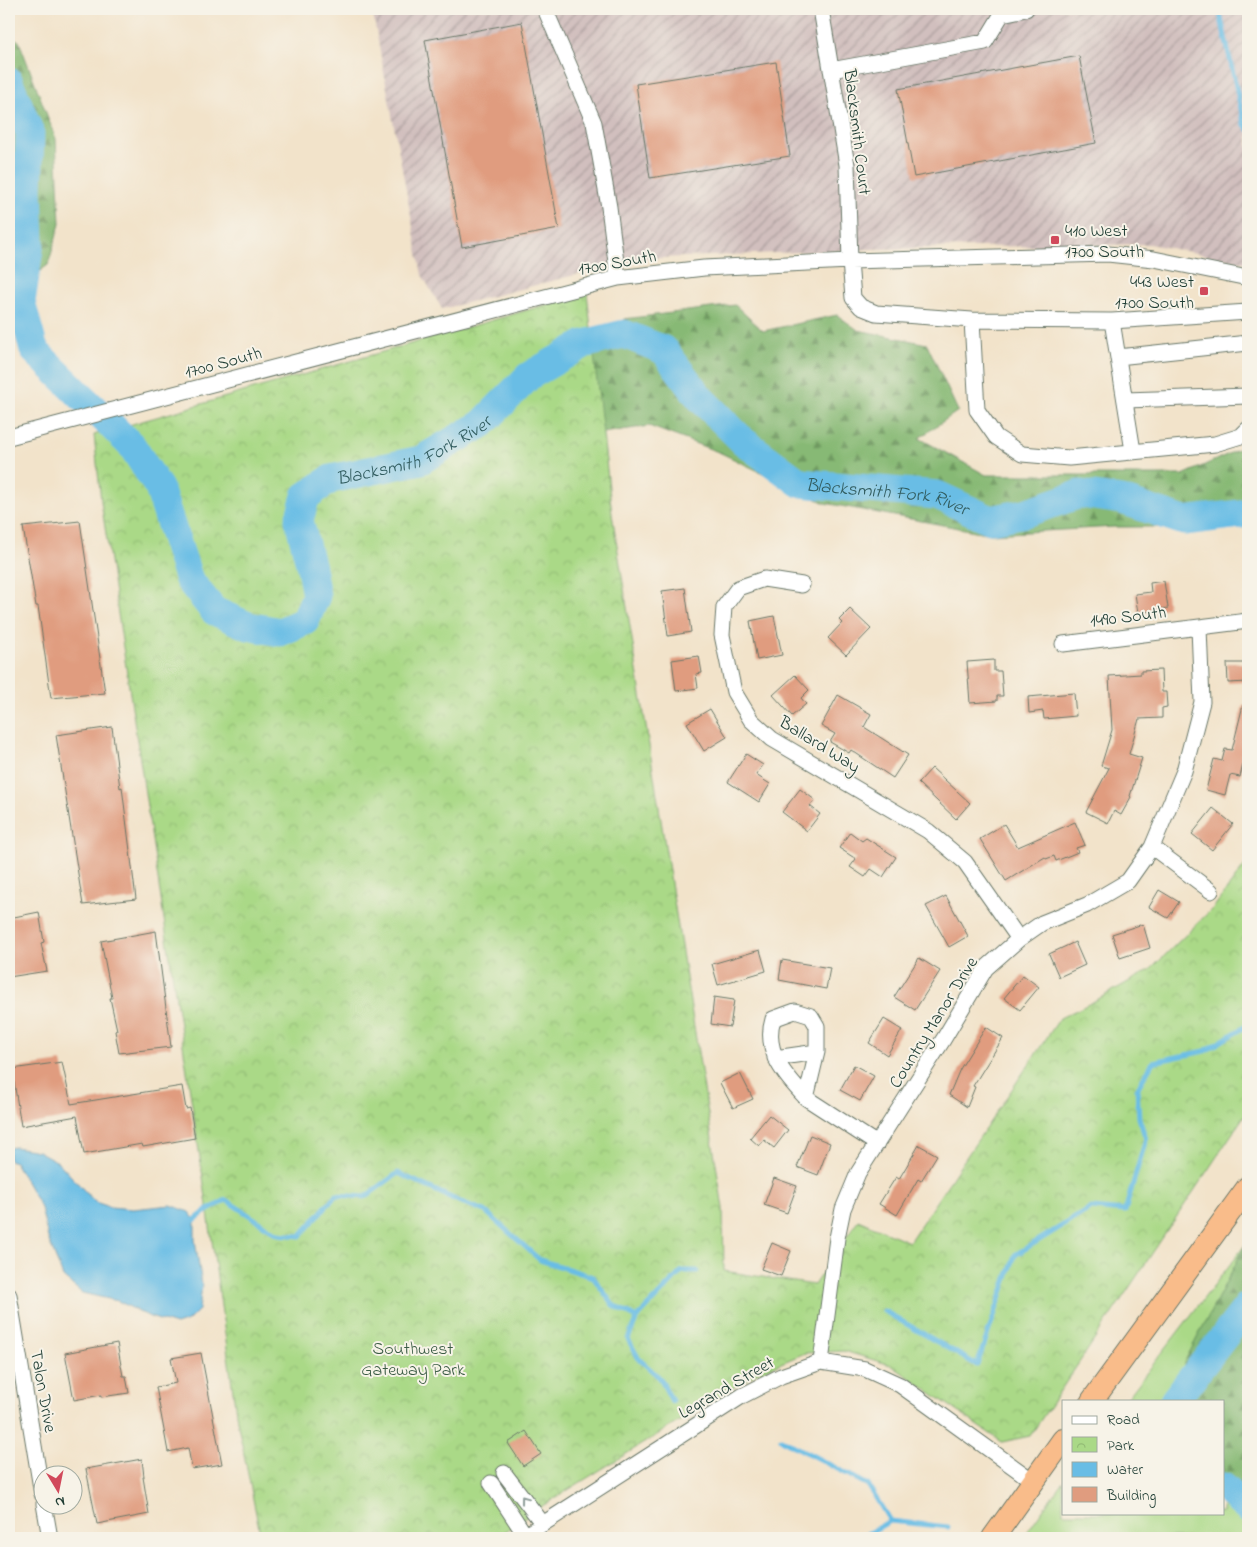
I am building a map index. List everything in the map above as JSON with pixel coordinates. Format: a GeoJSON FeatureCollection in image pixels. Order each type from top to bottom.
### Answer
{"type":"FeatureCollection","features":[{"type":"Feature","properties":{"kind":"highway"},"geometry":{"type":"LineString","coordinates":[[1093,1400],[1248,1187]]}},
{"type":"Feature","properties":{"kind":"highway"},"geometry":{"type":"LineString","coordinates":[[993,1538],[1062,1441]]}},
{"type":"Feature","properties":{"kind":"street"},"geometry":{"type":"LineString","coordinates":[[544,9],[594,123],[609,207],[618,278]]}},
{"type":"Feature","properties":{"kind":"street","name":"Blacksmith Court"},"geometry":{"type":"LineString","coordinates":[[821,9],[847,165],[853,298],[861,307],[876,313],[972,320],[1112,321],[1248,312]]}},
{"type":"Feature","properties":{"kind":"street"},"geometry":{"type":"LineString","coordinates":[[831,70],[985,42],[1002,14],[1026,9]]}},
{"type":"Feature","properties":{"kind":"street","name":"1700 South"},"geometry":{"type":"LineString","coordinates":[[9,437],[438,323],[618,278],[704,268],[850,261],[1108,254],[1154,259],[1248,278]]}},
{"type":"Feature","properties":{"kind":"street"},"geometry":{"type":"LineString","coordinates":[[972,320],[977,410],[996,437],[1022,454],[1069,458],[1133,450],[1215,444],[1241,436],[1248,429]]}},
{"type":"Feature","properties":{"kind":"street"},"geometry":{"type":"LineString","coordinates":[[1112,321],[1133,450]]}},
{"type":"Feature","properties":{"kind":"street"},"geometry":{"type":"LineString","coordinates":[[1118,358],[1248,343]]}},
{"type":"Feature","properties":{"kind":"street"},"geometry":{"type":"LineString","coordinates":[[1125,400],[1248,396]]}},
{"type":"Feature","properties":{"kind":"street","name":"Ballard Way"},"geometry":{"type":"LineString","coordinates":[[802,585],[764,579],[738,588],[724,607],[722,635],[734,692],[750,720],[772,738],[936,837],[965,862],[1019,939]]}},
{"type":"Feature","properties":{"kind":"street","name":"1490 South"},"geometry":{"type":"LineString","coordinates":[[1062,644],[1248,621]]}},
{"type":"Feature","properties":{"kind":"street","name":"Country Manor Drive"},"geometry":{"type":"LineString","coordinates":[[821,1362],[837,1238],[843,1209],[858,1173],[943,1040],[986,968],[1019,939],[1042,923],[1087,905],[1128,881],[1152,847],[1184,771],[1202,702],[1199,628]]}},
{"type":"Feature","properties":{"kind":"street"},"geometry":{"type":"LineString","coordinates":[[1152,847],[1211,891]]}},
{"type":"Feature","properties":{"kind":"street"},"geometry":{"type":"LineString","coordinates":[[806,1098],[817,1052],[817,1026],[811,1016],[795,1011],[773,1019],[769,1032],[775,1058],[787,1078],[806,1098],[877,1144]]}},
{"type":"Feature","properties":{"kind":"street"},"geometry":{"type":"LineString","coordinates":[[775,1058],[817,1052]]}},
{"type":"Feature","properties":{"kind":"street","name":"Talon Drive"},"geometry":{"type":"LineString","coordinates":[[9,1295],[37,1464]]}},
{"type":"Feature","properties":{"kind":"street","name":"Legrand Street"},"geometry":{"type":"LineString","coordinates":[[523,1537],[742,1396],[781,1376],[821,1362],[865,1369],[900,1386],[1033,1481]]}},
{"type":"Feature","properties":{"kind":"street"},"geometry":{"type":"LineString","coordinates":[[504,1473],[543,1524]]}},
{"type":"Feature","properties":{"kind":"street"},"geometry":{"type":"LineString","coordinates":[[491,1483],[523,1537]]}},
{"type":"Feature","properties":{"kind":"street"},"geometry":{"type":"LineString","coordinates":[[46,1514],[50,1538]]}},
{"type":"Feature","properties":{"kind":"shaded area"},"geometry":{"type":"Polygon","coordinates":[[[372,9],[1248,9],[1248,263],[1149,244],[870,249],[637,259],[442,309],[422,275],[372,9]]]}},
{"type":"Feature","properties":{"kind":"green space"},"geometry":{"type":"Polygon","coordinates":[[[9,35],[19,41],[56,139],[60,224],[48,265],[9,294],[9,35]]]}},
{"type":"Feature","properties":{"kind":"green space","name":"Southwest Gateway Park"},"geometry":{"type":"Polygon","coordinates":[[[587,293],[612,514],[723,1208],[724,1271],[814,1285],[858,1220],[909,1242],[1060,1018],[1093,1002],[1151,969],[1214,907],[1248,861],[1248,1110],[1030,1436],[1002,1442],[891,1365],[844,1351],[805,1353],[757,1373],[542,1506],[496,1538],[261,1538],[237,1420],[205,1191],[101,501],[94,435],[587,293]]]}},
{"type":"Feature","properties":{"kind":"green space"},"geometry":{"type":"Polygon","coordinates":[[[735,305],[763,331],[837,315],[858,330],[927,344],[958,411],[919,438],[986,475],[1183,475],[1248,445],[1248,527],[1115,527],[991,534],[825,503],[721,453],[649,426],[488,450],[624,319],[735,305]]]}},
{"type":"Feature","properties":{"kind":"green space"},"geometry":{"type":"Polygon","coordinates":[[[1248,1240],[1248,1520],[1224,1499],[1224,1400],[1186,1400],[1184,1363],[1248,1240]]]}},
{"type":"Feature","properties":{"kind":"green space"},"geometry":{"type":"Polygon","coordinates":[[[1248,1241],[1248,1538],[1023,1538],[1062,1482],[1062,1514],[1224,1514],[1224,1400],[1126,1400],[1248,1241]]]}},
{"type":"Feature","properties":{"kind":"water"},"geometry":{"type":"Polygon","coordinates":[[[15,1147],[38,1151],[58,1162],[95,1202],[110,1207],[133,1209],[171,1205],[189,1212],[195,1220],[195,1240],[202,1285],[199,1310],[188,1321],[176,1325],[150,1317],[118,1301],[82,1293],[63,1277],[48,1238],[41,1208],[15,1162],[9,1160],[9,1148],[15,1147]]]}},
{"type":"Feature","properties":{"kind":"building"},"geometry":{"type":"Polygon","coordinates":[[[522,22],[559,229],[462,247],[425,40],[522,22]]]}},
{"type":"Feature","properties":{"kind":"building"},"geometry":{"type":"Polygon","coordinates":[[[1079,56],[1096,143],[914,177],[898,89],[1079,56]]]}},
{"type":"Feature","properties":{"kind":"building"},"geometry":{"type":"Polygon","coordinates":[[[776,62],[790,156],[650,178],[636,84],[776,62]]]}},
{"type":"Feature","properties":{"kind":"building"},"geometry":{"type":"Polygon","coordinates":[[[80,521],[105,693],[51,698],[38,606],[36,606],[23,527],[80,521]]]}},
{"type":"Feature","properties":{"kind":"building"},"geometry":{"type":"Polygon","coordinates":[[[1164,581],[1168,608],[1138,613],[1135,594],[1151,592],[1150,583],[1164,581]]]}},
{"type":"Feature","properties":{"kind":"building"},"geometry":{"type":"Polygon","coordinates":[[[685,588],[691,632],[668,636],[662,591],[685,588]]]}},
{"type":"Feature","properties":{"kind":"building"},"geometry":{"type":"Polygon","coordinates":[[[850,609],[871,629],[846,655],[828,638],[842,623],[839,620],[850,609]]]}},
{"type":"Feature","properties":{"kind":"building"},"geometry":{"type":"Polygon","coordinates":[[[774,616],[782,655],[757,660],[750,621],[774,616]]]}},
{"type":"Feature","properties":{"kind":"building"},"geometry":{"type":"Polygon","coordinates":[[[699,656],[702,673],[696,674],[698,688],[676,691],[672,660],[699,656]]]}},
{"type":"Feature","properties":{"kind":"building"},"geometry":{"type":"Polygon","coordinates":[[[994,660],[994,671],[1001,671],[1003,696],[997,696],[997,701],[970,703],[967,662],[994,660]]]}},
{"type":"Feature","properties":{"kind":"building"},"geometry":{"type":"Polygon","coordinates":[[[1227,663],[1248,663],[1248,682],[1228,683],[1227,663]]]}},
{"type":"Feature","properties":{"kind":"building"},"geometry":{"type":"Polygon","coordinates":[[[1161,670],[1162,692],[1166,692],[1167,707],[1162,708],[1162,718],[1139,719],[1129,754],[1142,758],[1131,797],[1121,815],[1114,811],[1108,823],[1086,812],[1109,768],[1101,766],[1112,730],[1109,676],[1141,674],[1141,671],[1161,670]]]}},
{"type":"Feature","properties":{"kind":"building"},"geometry":{"type":"Polygon","coordinates":[[[795,675],[809,690],[801,698],[806,704],[792,716],[773,695],[795,675]]]}},
{"type":"Feature","properties":{"kind":"building"},"geometry":{"type":"Polygon","coordinates":[[[1074,693],[1076,716],[1044,719],[1043,711],[1029,713],[1028,697],[1074,693]]]}},
{"type":"Feature","properties":{"kind":"building"},"geometry":{"type":"Polygon","coordinates":[[[838,695],[871,714],[864,727],[908,755],[893,778],[851,750],[849,753],[830,742],[835,734],[821,726],[838,695]]]}},
{"type":"Feature","properties":{"kind":"building"},"geometry":{"type":"Polygon","coordinates":[[[1243,705],[1248,705],[1248,743],[1240,777],[1230,775],[1225,795],[1206,790],[1214,759],[1222,761],[1225,749],[1232,750],[1243,705]]]}},
{"type":"Feature","properties":{"kind":"building"},"geometry":{"type":"Polygon","coordinates":[[[710,709],[727,737],[704,751],[687,723],[710,709]]]}},
{"type":"Feature","properties":{"kind":"building"},"geometry":{"type":"Polygon","coordinates":[[[112,727],[120,788],[122,787],[136,899],[83,905],[56,735],[112,727]]]}},
{"type":"Feature","properties":{"kind":"building"},"geometry":{"type":"Polygon","coordinates":[[[746,754],[763,765],[756,775],[770,784],[759,802],[728,782],[746,754]]]}},
{"type":"Feature","properties":{"kind":"building"},"geometry":{"type":"Polygon","coordinates":[[[932,768],[970,803],[956,819],[918,783],[932,768]]]}},
{"type":"Feature","properties":{"kind":"building"},"geometry":{"type":"Polygon","coordinates":[[[800,789],[815,800],[810,806],[820,814],[807,831],[782,812],[800,789]]]}},
{"type":"Feature","properties":{"kind":"building"},"geometry":{"type":"Polygon","coordinates":[[[1213,808],[1233,824],[1212,850],[1192,834],[1213,808]]]}},
{"type":"Feature","properties":{"kind":"building"},"geometry":{"type":"Polygon","coordinates":[[[1075,822],[1085,845],[1076,848],[1078,852],[1056,861],[1054,856],[1046,859],[1045,857],[1006,881],[980,839],[1004,824],[1018,847],[1075,822]]]}},
{"type":"Feature","properties":{"kind":"building"},"geometry":{"type":"Polygon","coordinates":[[[850,832],[862,841],[866,838],[896,857],[883,877],[871,869],[865,877],[850,867],[856,859],[839,848],[850,832]]]}},
{"type":"Feature","properties":{"kind":"building"},"geometry":{"type":"Polygon","coordinates":[[[1159,890],[1179,902],[1168,918],[1149,907],[1159,890]]]}},
{"type":"Feature","properties":{"kind":"building"},"geometry":{"type":"Polygon","coordinates":[[[946,896],[968,936],[949,947],[926,906],[946,896]]]}},
{"type":"Feature","properties":{"kind":"building"},"geometry":{"type":"Polygon","coordinates":[[[39,912],[44,942],[41,943],[47,971],[9,977],[9,918],[39,912]]]}},
{"type":"Feature","properties":{"kind":"building"},"geometry":{"type":"Polygon","coordinates":[[[1143,924],[1150,948],[1120,958],[1112,934],[1143,924]]]}},
{"type":"Feature","properties":{"kind":"building"},"geometry":{"type":"Polygon","coordinates":[[[156,931],[171,1047],[119,1053],[115,1031],[117,1030],[110,998],[112,998],[101,941],[156,931]]]}},
{"type":"Feature","properties":{"kind":"building"},"geometry":{"type":"Polygon","coordinates":[[[1075,942],[1085,965],[1059,977],[1049,954],[1075,942]]]}},
{"type":"Feature","properties":{"kind":"building"},"geometry":{"type":"Polygon","coordinates":[[[760,950],[766,971],[718,985],[712,964],[760,950]]]}},
{"type":"Feature","properties":{"kind":"building"},"geometry":{"type":"Polygon","coordinates":[[[919,958],[940,971],[915,1010],[894,997],[919,958]]]}},
{"type":"Feature","properties":{"kind":"building"},"geometry":{"type":"Polygon","coordinates":[[[782,960],[830,968],[826,989],[779,980],[782,960]]]}},
{"type":"Feature","properties":{"kind":"building"},"geometry":{"type":"Polygon","coordinates":[[[1023,975],[1039,987],[1020,1010],[1004,998],[1023,975]]]}},
{"type":"Feature","properties":{"kind":"building"},"geometry":{"type":"Polygon","coordinates":[[[714,997],[734,1000],[730,1027],[711,1024],[714,997]]]}},
{"type":"Feature","properties":{"kind":"building"},"geometry":{"type":"Polygon","coordinates":[[[884,1019],[902,1030],[887,1055],[869,1043],[884,1019]]]}},
{"type":"Feature","properties":{"kind":"building"},"geometry":{"type":"Polygon","coordinates":[[[986,1027],[1003,1038],[973,1086],[975,1087],[967,1107],[949,1095],[960,1069],[986,1027]]]}},
{"type":"Feature","properties":{"kind":"building"},"geometry":{"type":"Polygon","coordinates":[[[62,1062],[71,1104],[182,1086],[186,1109],[190,1108],[195,1138],[143,1147],[142,1144],[84,1154],[77,1116],[21,1126],[12,1069],[62,1062]]]}},
{"type":"Feature","properties":{"kind":"building"},"geometry":{"type":"Polygon","coordinates":[[[854,1065],[874,1076],[860,1101],[840,1090],[854,1065]]]}},
{"type":"Feature","properties":{"kind":"building"},"geometry":{"type":"Polygon","coordinates":[[[740,1073],[753,1099],[733,1108],[720,1083],[740,1073]]]}},
{"type":"Feature","properties":{"kind":"building"},"geometry":{"type":"Polygon","coordinates":[[[769,1115],[788,1130],[774,1148],[764,1140],[759,1146],[750,1138],[769,1115]]]}},
{"type":"Feature","properties":{"kind":"building"},"geometry":{"type":"Polygon","coordinates":[[[810,1135],[830,1143],[818,1175],[797,1167],[810,1135]]]}},
{"type":"Feature","properties":{"kind":"building"},"geometry":{"type":"Polygon","coordinates":[[[919,1145],[937,1155],[921,1181],[918,1179],[897,1215],[879,1204],[896,1177],[899,1179],[919,1145]]]}},
{"type":"Feature","properties":{"kind":"building"},"geometry":{"type":"Polygon","coordinates":[[[774,1178],[797,1186],[787,1213],[764,1205],[774,1178]]]}},
{"type":"Feature","properties":{"kind":"building"},"geometry":{"type":"Polygon","coordinates":[[[772,1243],[791,1251],[781,1276],[761,1269],[772,1243]]]}},
{"type":"Feature","properties":{"kind":"building"},"geometry":{"type":"Polygon","coordinates":[[[117,1343],[123,1376],[126,1376],[129,1393],[101,1397],[101,1395],[74,1400],[65,1353],[117,1343]]]}},
{"type":"Feature","properties":{"kind":"building"},"geometry":{"type":"Polygon","coordinates":[[[201,1353],[222,1464],[192,1469],[188,1448],[168,1452],[156,1387],[176,1383],[171,1358],[201,1353]]]}},
{"type":"Feature","properties":{"kind":"building"},"geometry":{"type":"Polygon","coordinates":[[[526,1431],[541,1454],[523,1466],[508,1443],[526,1431]]]}},
{"type":"Feature","properties":{"kind":"building"},"geometry":{"type":"Polygon","coordinates":[[[142,1459],[149,1514],[97,1524],[86,1469],[142,1459]]]}},
{"type":"Feature","properties":{"kind":"waterway"},"geometry":{"type":"LineString","coordinates":[[1219,9],[1244,123],[1248,129]]}},
{"type":"Feature","properties":{"kind":"waterway","name":"Blacksmith Fork River"},"geometry":{"type":"LineString","coordinates":[[9,82],[30,133],[28,190],[30,242],[21,302],[34,350],[132,446],[159,488],[189,580],[214,611],[248,626],[280,632],[305,621],[316,596],[299,520],[306,496],[331,479],[421,460],[482,424],[529,376],[584,344],[624,334],[664,350],[700,398],[743,441],[800,483],[937,495],[991,520],[1025,513],[1080,494],[1122,500],[1184,521],[1248,513]]}},
{"type":"Feature","properties":{"kind":"waterway"},"geometry":{"type":"LineString","coordinates":[[884,1311],[977,1365],[1015,1255],[1091,1208],[1125,1211],[1146,1139],[1139,1118],[1137,1089],[1153,1062],[1205,1051],[1248,1025]]}},
{"type":"Feature","properties":{"kind":"waterway"},"geometry":{"type":"LineString","coordinates":[[189,1224],[226,1200],[278,1234],[300,1236],[336,1195],[365,1197],[398,1173],[458,1201],[485,1211],[540,1260],[593,1277],[613,1305],[637,1318],[628,1339],[639,1359],[660,1378],[672,1401]]}},
{"type":"Feature","properties":{"kind":"waterway"},"geometry":{"type":"LineString","coordinates":[[637,1318],[682,1271],[697,1271]]}},
{"type":"Feature","properties":{"kind":"waterway"},"geometry":{"type":"LineString","coordinates":[[1175,1400],[1248,1306]]}},
{"type":"Feature","properties":{"kind":"waterway"},"geometry":{"type":"LineString","coordinates":[[781,1439],[868,1485],[890,1521]]}},
{"type":"Feature","properties":{"kind":"waterway"},"geometry":{"type":"LineString","coordinates":[[1224,1488],[1248,1509]]}},
{"type":"Feature","properties":{"kind":"waterway"},"geometry":{"type":"LineString","coordinates":[[864,1538],[867,1534],[890,1521],[948,1527]]}},
{"type":"Feature","properties":{"kind":"place","name":"410 West 1700 South"},"geometry":{"type":"Point","coordinates":[1055,240]}},
{"type":"Feature","properties":{"kind":"place","name":"443 West 1700 South"},"geometry":{"type":"Point","coordinates":[1204,291]}}]}
